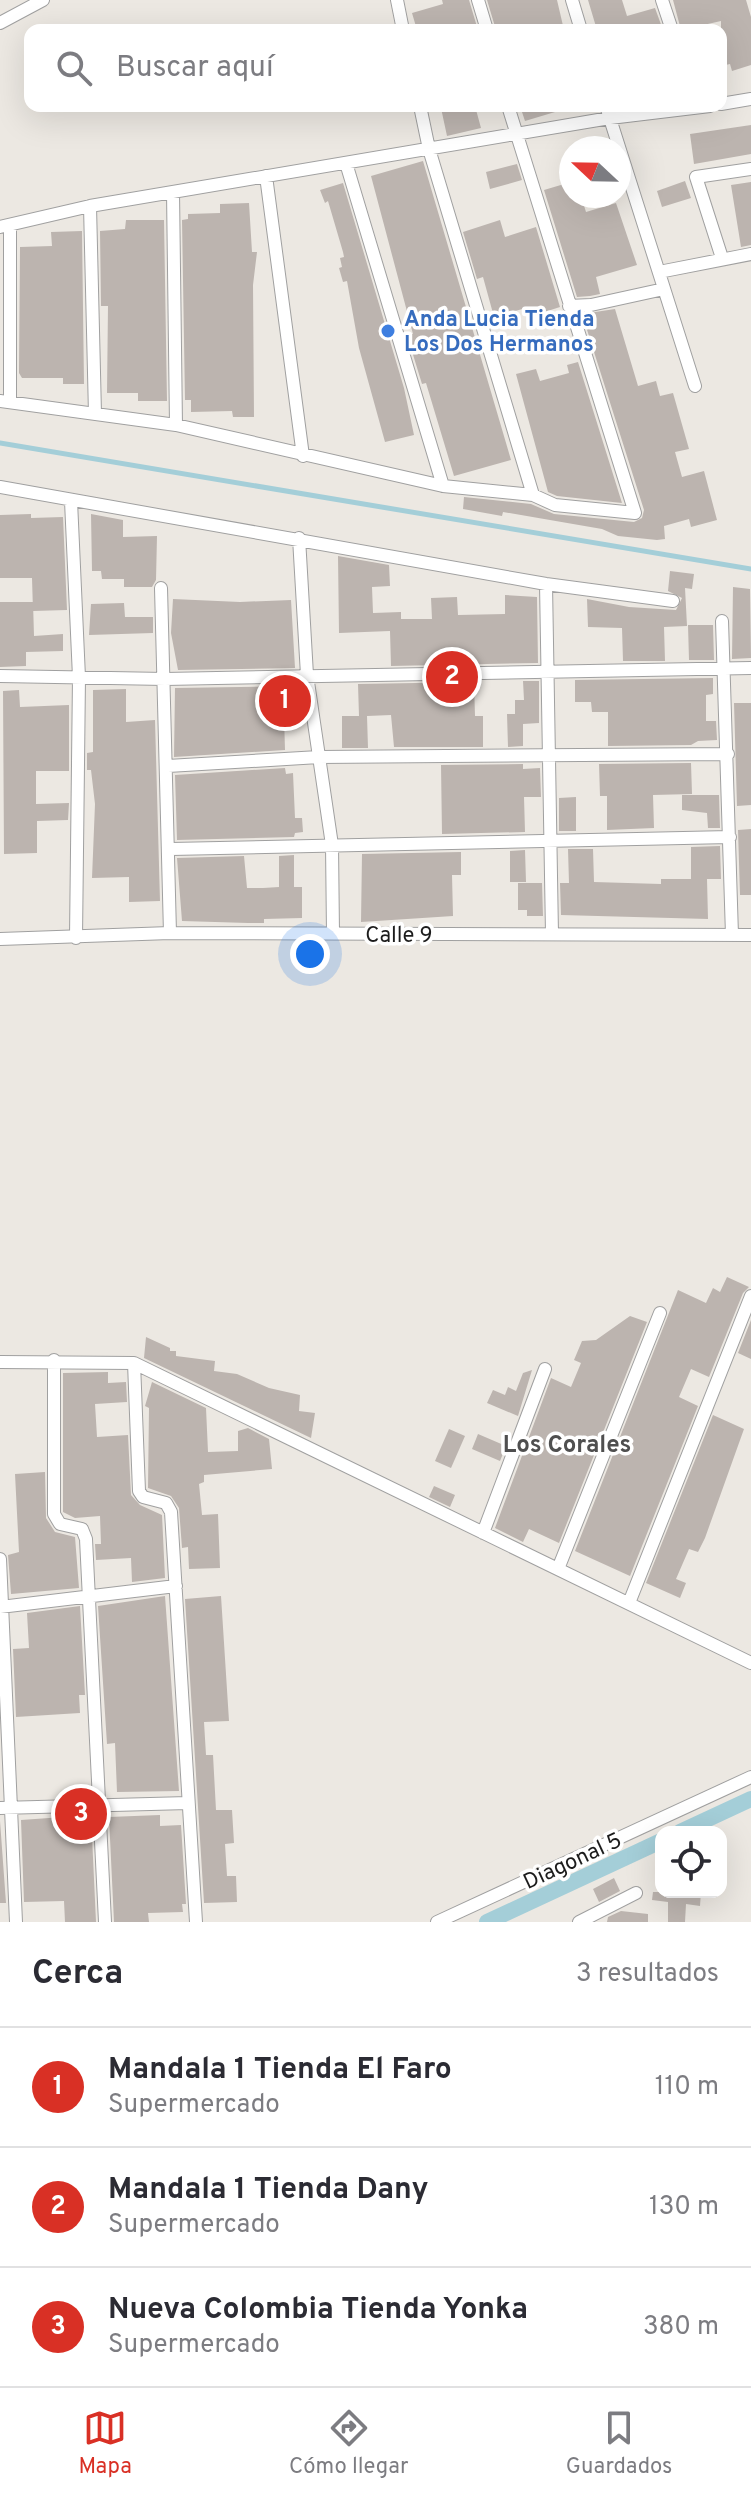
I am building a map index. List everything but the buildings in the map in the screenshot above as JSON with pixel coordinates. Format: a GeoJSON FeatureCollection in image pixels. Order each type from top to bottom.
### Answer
{"type":"FeatureCollection","features":[{"type":"Feature","properties":{"kind":"street"},"geometry":{"type":"LineString","coordinates":[[0,23],[43,0]]}},
{"type":"Feature","properties":{"kind":"street"},"geometry":{"type":"LineString","coordinates":[[397,0],[402,24]]}},
{"type":"Feature","properties":{"kind":"street"},"geometry":{"type":"LineString","coordinates":[[478,0],[485,24]]}},
{"type":"Feature","properties":{"kind":"street"},"geometry":{"type":"LineString","coordinates":[[572,0],[579,24]]}},
{"type":"Feature","properties":{"kind":"street"},"geometry":{"type":"LineString","coordinates":[[662,0],[670,24]]}},
{"type":"Feature","properties":{"kind":"street"},"geometry":{"type":"LineString","coordinates":[[727,103],[751,99]]}},
{"type":"Feature","properties":{"kind":"street"},"geometry":{"type":"LineString","coordinates":[[421,112],[429,149],[533,495]]}},
{"type":"Feature","properties":{"kind":"street"},"geometry":{"type":"LineString","coordinates":[[510,112],[516,134],[569,306],[635,513],[555,505],[533,495],[443,486],[176,425],[5,401],[5,227],[90,206],[516,134],[608,112],[695,386]]}},
{"type":"Feature","properties":{"kind":"street"},"geometry":{"type":"LineString","coordinates":[[346,163],[443,486]]}},
{"type":"Feature","properties":{"kind":"street"},"geometry":{"type":"LineString","coordinates":[[722,258],[696,177],[751,169]]}},
{"type":"Feature","properties":{"kind":"street"},"geometry":{"type":"LineString","coordinates":[[266,176],[303,456]]}},
{"type":"Feature","properties":{"kind":"street"},"geometry":{"type":"LineString","coordinates":[[173,192],[176,425]]}},
{"type":"Feature","properties":{"kind":"street"},"geometry":{"type":"LineString","coordinates":[[90,206],[95,414]]}},
{"type":"Feature","properties":{"kind":"street"},"geometry":{"type":"LineString","coordinates":[[659,272],[751,254]]}},
{"type":"Feature","properties":{"kind":"street"},"geometry":{"type":"LineString","coordinates":[[569,306],[604,303],[664,289]]}},
{"type":"Feature","properties":{"kind":"street"},"geometry":{"type":"LineString","coordinates":[[0,487],[546,584],[673,601]]}},
{"type":"Feature","properties":{"kind":"street"},"geometry":{"type":"LineString","coordinates":[[71,501],[79,677],[76,938]]}},
{"type":"Feature","properties":{"kind":"street"},"geometry":{"type":"LineString","coordinates":[[299,538],[307,675],[332,845],[333,934]]}},
{"type":"Feature","properties":{"kind":"street"},"geometry":{"type":"LineString","coordinates":[[546,584],[548,841],[552,934]]}},
{"type":"Feature","properties":{"kind":"street"},"geometry":{"type":"LineString","coordinates":[[161,588],[171,849],[170,933]]}},
{"type":"Feature","properties":{"kind":"street"},"geometry":{"type":"LineString","coordinates":[[722,621],[732,935]]}},
{"type":"Feature","properties":{"kind":"street"},"geometry":{"type":"LineString","coordinates":[[0,676],[165,679],[751,668]]}},
{"type":"Feature","properties":{"kind":"street"},"geometry":{"type":"LineString","coordinates":[[168,766],[319,757],[728,754]]}},
{"type":"Feature","properties":{"kind":"street"},"geometry":{"type":"LineString","coordinates":[[171,849],[730,837]]}},
{"type":"Feature","properties":{"kind":"street","name":"Calle 9"},"geometry":{"type":"LineString","coordinates":[[0,939],[170,933],[751,935]]}},
{"type":"Feature","properties":{"kind":"street"},"geometry":{"type":"LineString","coordinates":[[629,1603],[751,1296]]}},
{"type":"Feature","properties":{"kind":"street"},"geometry":{"type":"LineString","coordinates":[[558,1569],[660,1313]]}},
{"type":"Feature","properties":{"kind":"street"},"geometry":{"type":"LineString","coordinates":[[0,1362],[54,1360],[134,1363],[751,1663]]}},
{"type":"Feature","properties":{"kind":"street"},"geometry":{"type":"LineString","coordinates":[[54,1360],[54,1514],[60,1524],[82,1529],[86,1539],[105,1922]]}},
{"type":"Feature","properties":{"kind":"street"},"geometry":{"type":"LineString","coordinates":[[134,1363],[139,1491],[151,1500],[166,1503],[171,1512],[196,1922]]}},
{"type":"Feature","properties":{"kind":"street"},"geometry":{"type":"LineString","coordinates":[[483,1533],[545,1369]]}},
{"type":"Feature","properties":{"kind":"street"},"geometry":{"type":"LineString","coordinates":[[0,1559],[6,1808],[16,1922]]}},
{"type":"Feature","properties":{"kind":"street"},"geometry":{"type":"LineString","coordinates":[[1,1607],[176,1586]]}},
{"type":"Feature","properties":{"kind":"street","name":"Diagonal 5"},"geometry":{"type":"LineString","coordinates":[[437,1922],[751,1777]]}},
{"type":"Feature","properties":{"kind":"street"},"geometry":{"type":"LineString","coordinates":[[6,1808],[188,1803]]}},
{"type":"Feature","properties":{"kind":"street"},"geometry":{"type":"LineString","coordinates":[[579,1922],[636,1893]]}},
{"type":"Feature","properties":{"kind":"waterway"},"geometry":{"type":"LineString","coordinates":[[0,443],[751,569]]}},
{"type":"Feature","properties":{"kind":"waterway"},"geometry":{"type":"LineString","coordinates":[[693,1826],[751,1799]]}},
{"type":"Feature","properties":{"kind":"waterway"},"geometry":{"type":"LineString","coordinates":[[487,1922],[655,1844]]}},
{"type":"Feature","properties":{"kind":"place","name":"Anda Lucia Tienda Los Dos Hermanos"},"geometry":{"type":"Point","coordinates":[388,331]}},
{"type":"Feature","properties":{"kind":"place","name":"Mandala 1 Tienda Dany"},"geometry":{"type":"Point","coordinates":[452,677]}},
{"type":"Feature","properties":{"kind":"place","name":"Mandala 1 Tienda El Faro"},"geometry":{"type":"Point","coordinates":[285,701]}},
{"type":"Feature","properties":{"kind":"place","name":"Nueva Colombia Tienda Yonka"},"geometry":{"type":"Point","coordinates":[81,1814]}},
{"type":"Feature","properties":{"kind":"district","name":"Los Corales"},"geometry":{"type":"Point","coordinates":[567,1444]}}]}
